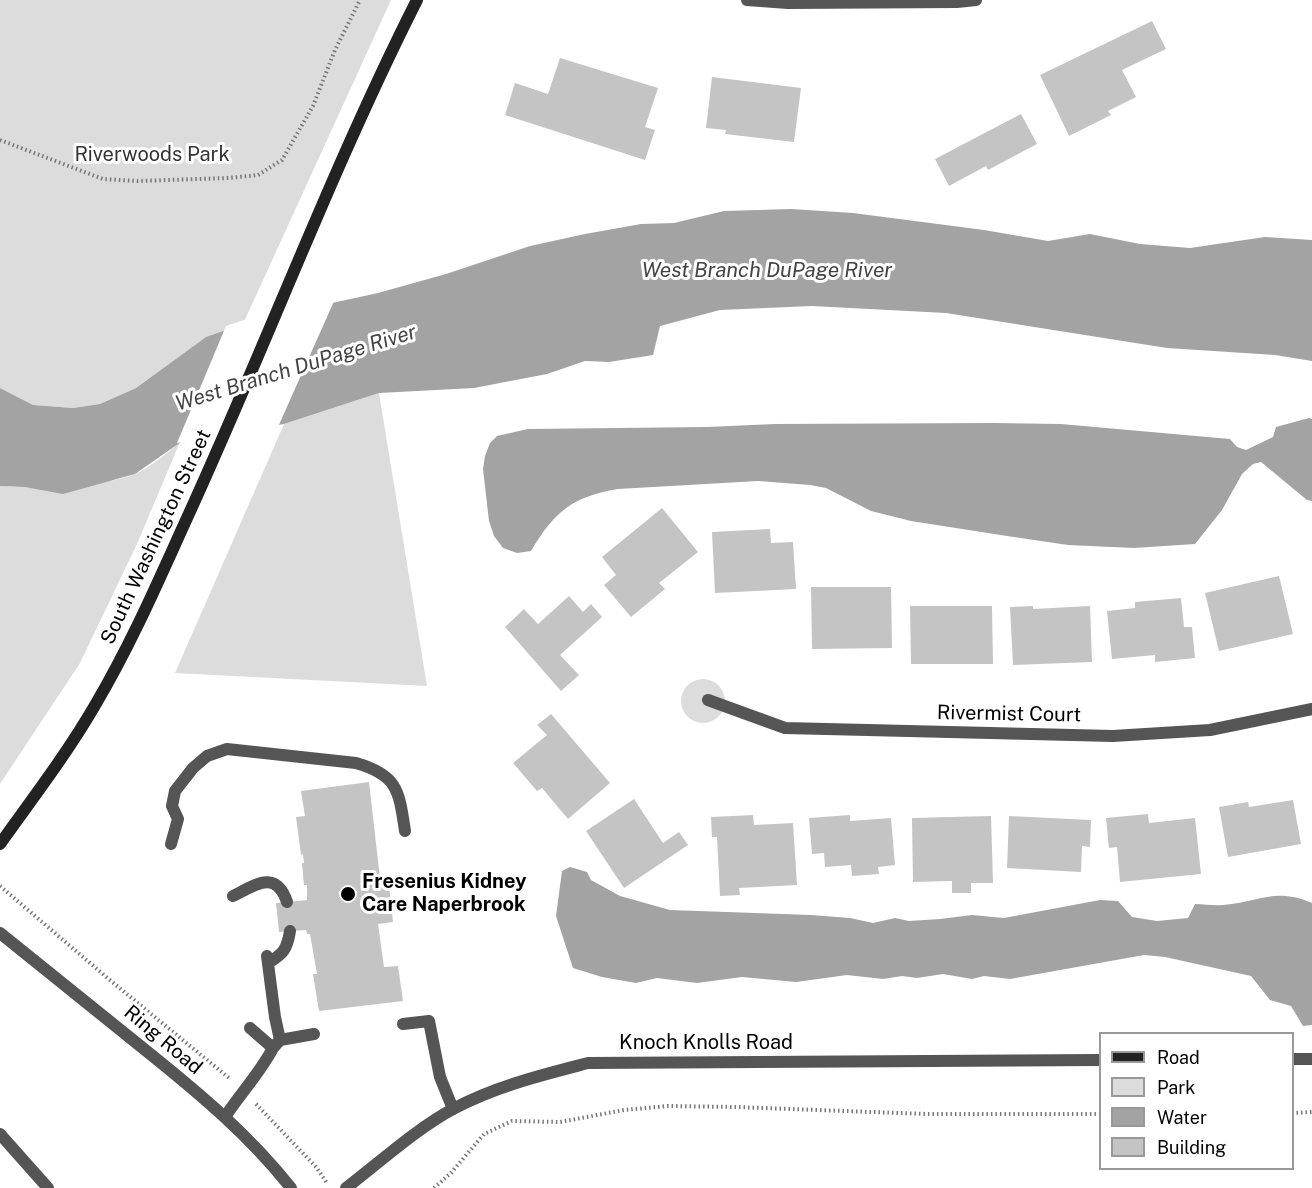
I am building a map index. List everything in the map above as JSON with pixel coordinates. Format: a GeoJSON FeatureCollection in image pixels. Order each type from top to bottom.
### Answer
{"type":"FeatureCollection","features":[{"type":"Feature","properties":{"kind":"main road","name":"South Washington Street"},"geometry":{"type":"LineString","coordinates":[[0,844],[56,766],[94,707],[140,621],[224,440],[379,75],[417,0]]}},
{"type":"Feature","properties":{"kind":"street"},"geometry":{"type":"LineString","coordinates":[[747,0],[788,3],[976,0]]}},
{"type":"Feature","properties":{"kind":"street","name":"Rivermist Court"},"geometry":{"type":"LineString","coordinates":[[708,700],[785,728],[1113,736],[1210,730],[1312,709]]}},
{"type":"Feature","properties":{"kind":"street"},"geometry":{"type":"LineString","coordinates":[[171,844],[177,819],[172,806],[175,790],[193,768],[207,756],[227,749],[356,763],[375,768],[390,779],[401,801],[405,831]]}},
{"type":"Feature","properties":{"kind":"street"},"geometry":{"type":"LineString","coordinates":[[233,896],[262,881],[272,882],[284,892],[287,902]]}},
{"type":"Feature","properties":{"kind":"street"},"geometry":{"type":"LineString","coordinates":[[225,1117],[242,1090],[266,1062],[277,1044],[267,959],[282,955],[290,932]]}},
{"type":"Feature","properties":{"kind":"street","name":"Ring Road"},"geometry":{"type":"LineString","coordinates":[[0,933],[225,1117],[251,1142],[291,1188]]}},
{"type":"Feature","properties":{"kind":"street"},"geometry":{"type":"LineString","coordinates":[[404,1024],[429,1021],[440,1077],[453,1109]]}},
{"type":"Feature","properties":{"kind":"street"},"geometry":{"type":"LineString","coordinates":[[250,1028],[277,1044],[314,1034]]}},
{"type":"Feature","properties":{"kind":"street"},"geometry":{"type":"LineString","coordinates":[[1294,1059],[1312,1059]]}},
{"type":"Feature","properties":{"kind":"street","name":"Knoch Knolls Road"},"geometry":{"type":"LineString","coordinates":[[346,1188],[453,1109],[531,1077],[588,1063],[1099,1060]]}},
{"type":"Feature","properties":{"kind":"street"},"geometry":{"type":"LineString","coordinates":[[0,1134],[48,1188]]}},
{"type":"Feature","properties":{"kind":"path"},"geometry":{"type":"LineString","coordinates":[[0,140],[103,179],[138,181],[258,175],[282,160],[313,106],[335,50],[359,2]]}},
{"type":"Feature","properties":{"kind":"path"},"geometry":{"type":"LineString","coordinates":[[0,886],[242,1090],[316,1167],[331,1188]]}},
{"type":"Feature","properties":{"kind":"path"},"geometry":{"type":"LineString","coordinates":[[434,1188],[451,1173],[484,1134],[512,1120],[560,1122],[624,1110],[668,1106],[927,1114],[1099,1114]]}},
{"type":"Feature","properties":{"kind":"path"},"geometry":{"type":"LineString","coordinates":[[1294,1113],[1312,1113]]}},
{"type":"Feature","properties":{"kind":"green space","name":"Riverwoods Park"},"geometry":{"type":"Polygon","coordinates":[[[0,0],[391,0],[243,324],[206,337],[136,388],[100,404],[73,408],[33,405],[0,388],[0,0]]]}},
{"type":"Feature","properties":{"kind":"green space"},"geometry":{"type":"Polygon","coordinates":[[[379,393],[427,686],[175,673],[284,424],[379,393]]]}},
{"type":"Feature","properties":{"kind":"green space"},"geometry":{"type":"Polygon","coordinates":[[[180,442],[137,544],[80,663],[0,784],[0,486],[69,486],[106,482],[135,474],[147,468],[180,442]]]}},
{"type":"Feature","properties":{"kind":"green space"},"geometry":{"type":"Polygon","coordinates":[[[703,679],[718,686],[725,701],[718,716],[703,723],[688,716],[681,701],[688,686],[703,679]]]}},
{"type":"Feature","properties":{"kind":"water","name":"West Branch DuPage River"},"geometry":{"type":"Polygon","coordinates":[[[791,209],[853,213],[1048,241],[1090,234],[1140,244],[1190,248],[1265,237],[1312,240],[1312,361],[1275,355],[1167,348],[946,313],[812,306],[720,310],[660,326],[653,355],[609,362],[585,361],[547,374],[474,388],[379,393],[284,424],[181,442],[135,474],[63,494],[25,487],[0,486],[0,388],[33,405],[73,408],[100,404],[136,388],[206,337],[254,320],[378,293],[446,274],[530,246],[585,234],[641,224],[674,223],[724,211],[791,209]]]}},
{"type":"Feature","properties":{"kind":"water"},"geometry":{"type":"Polygon","coordinates":[[[1312,419],[1312,501],[1307,500],[1261,462],[1253,464],[1242,474],[1222,510],[1195,544],[1134,548],[1068,545],[911,521],[871,511],[826,488],[758,481],[618,489],[588,496],[566,508],[557,516],[531,551],[517,553],[503,548],[494,536],[489,521],[483,469],[490,443],[497,436],[528,429],[775,424],[1061,424],[1230,439],[1237,447],[1246,450],[1273,437],[1276,427],[1312,419]]]}},
{"type":"Feature","properties":{"kind":"water"},"geometry":{"type":"Polygon","coordinates":[[[570,867],[587,872],[591,880],[620,896],[670,910],[811,915],[850,918],[873,923],[895,918],[909,921],[972,915],[1004,918],[1100,900],[1118,901],[1132,917],[1157,921],[1188,918],[1195,904],[1223,905],[1277,896],[1299,898],[1312,903],[1312,1025],[1303,1026],[1291,1006],[1270,1000],[1251,976],[1165,957],[1144,955],[1010,979],[984,976],[972,979],[943,974],[917,978],[902,976],[883,979],[847,975],[796,982],[742,977],[697,983],[657,978],[636,983],[602,977],[573,968],[556,916],[562,871],[570,867]]]}},
{"type":"Feature","properties":{"kind":"pier"},"geometry":{"type":"Polygon","coordinates":[[[335,299],[278,427],[177,443],[226,326],[253,317],[335,299]]]}},
{"type":"Feature","properties":{"kind":"building"},"geometry":{"type":"Polygon","coordinates":[[[1152,21],[1166,49],[1122,70],[1136,97],[1108,111],[1111,115],[1069,136],[1040,75],[1152,21]]]}},
{"type":"Feature","properties":{"kind":"building"},"geometry":{"type":"Polygon","coordinates":[[[560,58],[658,88],[645,127],[655,130],[645,160],[505,115],[515,83],[548,94],[560,58]]]}},
{"type":"Feature","properties":{"kind":"building"},"geometry":{"type":"Polygon","coordinates":[[[712,77],[801,88],[794,142],[725,134],[726,130],[706,128],[712,77]]]}},
{"type":"Feature","properties":{"kind":"building"},"geometry":{"type":"Polygon","coordinates":[[[1021,114],[1037,144],[988,170],[986,166],[949,186],[935,159],[1021,114]]]}},
{"type":"Feature","properties":{"kind":"building"},"geometry":{"type":"Polygon","coordinates":[[[662,508],[698,552],[659,583],[665,589],[631,617],[604,585],[616,575],[602,557],[662,508]]]}},
{"type":"Feature","properties":{"kind":"building"},"geometry":{"type":"Polygon","coordinates":[[[770,529],[771,543],[793,542],[796,589],[715,593],[712,532],[770,529]]]}},
{"type":"Feature","properties":{"kind":"building"},"geometry":{"type":"Polygon","coordinates":[[[1279,576],[1293,634],[1219,651],[1205,593],[1279,576]]]}},
{"type":"Feature","properties":{"kind":"building"},"geometry":{"type":"Polygon","coordinates":[[[811,587],[891,587],[892,648],[812,649],[811,587]]]}},
{"type":"Feature","properties":{"kind":"building"},"geometry":{"type":"Polygon","coordinates":[[[569,596],[583,612],[591,604],[602,617],[560,655],[579,675],[561,691],[505,627],[524,609],[538,624],[569,596]]]}},
{"type":"Feature","properties":{"kind":"building"},"geometry":{"type":"Polygon","coordinates":[[[1181,598],[1184,627],[1192,627],[1195,658],[1155,662],[1155,655],[1112,659],[1107,611],[1135,608],[1135,602],[1181,598]]]}},
{"type":"Feature","properties":{"kind":"building"},"geometry":{"type":"Polygon","coordinates":[[[910,606],[992,606],[993,664],[911,664],[910,606]]]}},
{"type":"Feature","properties":{"kind":"building"},"geometry":{"type":"Polygon","coordinates":[[[1033,606],[1033,609],[1090,606],[1092,662],[1013,665],[1010,607],[1033,606]]]}},
{"type":"Feature","properties":{"kind":"building"},"geometry":{"type":"Polygon","coordinates":[[[551,714],[610,783],[568,819],[542,788],[537,791],[513,763],[547,735],[537,725],[551,714]]]}},
{"type":"Feature","properties":{"kind":"building","name":"Fresenius Kidney Care Naperbrook"},"geometry":{"type":"Polygon","coordinates":[[[369,782],[381,887],[389,886],[393,922],[378,924],[384,967],[398,966],[403,1001],[319,1011],[313,974],[317,974],[310,934],[307,934],[306,930],[279,932],[276,903],[307,900],[303,854],[301,855],[296,817],[305,816],[301,791],[369,782]]]}},
{"type":"Feature","properties":{"kind":"building"},"geometry":{"type":"Polygon","coordinates":[[[634,799],[663,843],[679,832],[688,845],[624,888],[586,831],[634,799]]]}},
{"type":"Feature","properties":{"kind":"building"},"geometry":{"type":"Polygon","coordinates":[[[1293,800],[1301,844],[1228,857],[1219,807],[1248,802],[1249,807],[1293,800]]]}},
{"type":"Feature","properties":{"kind":"building"},"geometry":{"type":"Polygon","coordinates":[[[1148,814],[1149,823],[1195,818],[1201,874],[1120,882],[1117,847],[1109,848],[1106,818],[1148,814]]]}},
{"type":"Feature","properties":{"kind":"building"},"geometry":{"type":"Polygon","coordinates":[[[753,815],[754,825],[793,823],[797,885],[739,888],[740,895],[720,896],[717,837],[712,837],[711,817],[753,815]]]}},
{"type":"Feature","properties":{"kind":"building"},"geometry":{"type":"Polygon","coordinates":[[[850,815],[850,821],[891,818],[895,865],[878,867],[879,874],[852,876],[851,865],[825,867],[824,853],[812,854],[809,818],[850,815]]]}},
{"type":"Feature","properties":{"kind":"building"},"geometry":{"type":"Polygon","coordinates":[[[991,816],[993,883],[971,883],[971,893],[952,893],[952,881],[913,882],[912,818],[991,816]]]}},
{"type":"Feature","properties":{"kind":"building"},"geometry":{"type":"Polygon","coordinates":[[[1009,816],[1091,820],[1090,847],[1082,846],[1081,872],[1007,868],[1009,816]]]}},
{"type":"Feature","properties":{"kind":"place","name":"Fresenius Kidney Care Naperbrook"},"geometry":{"type":"Point","coordinates":[348,894]}}]}
